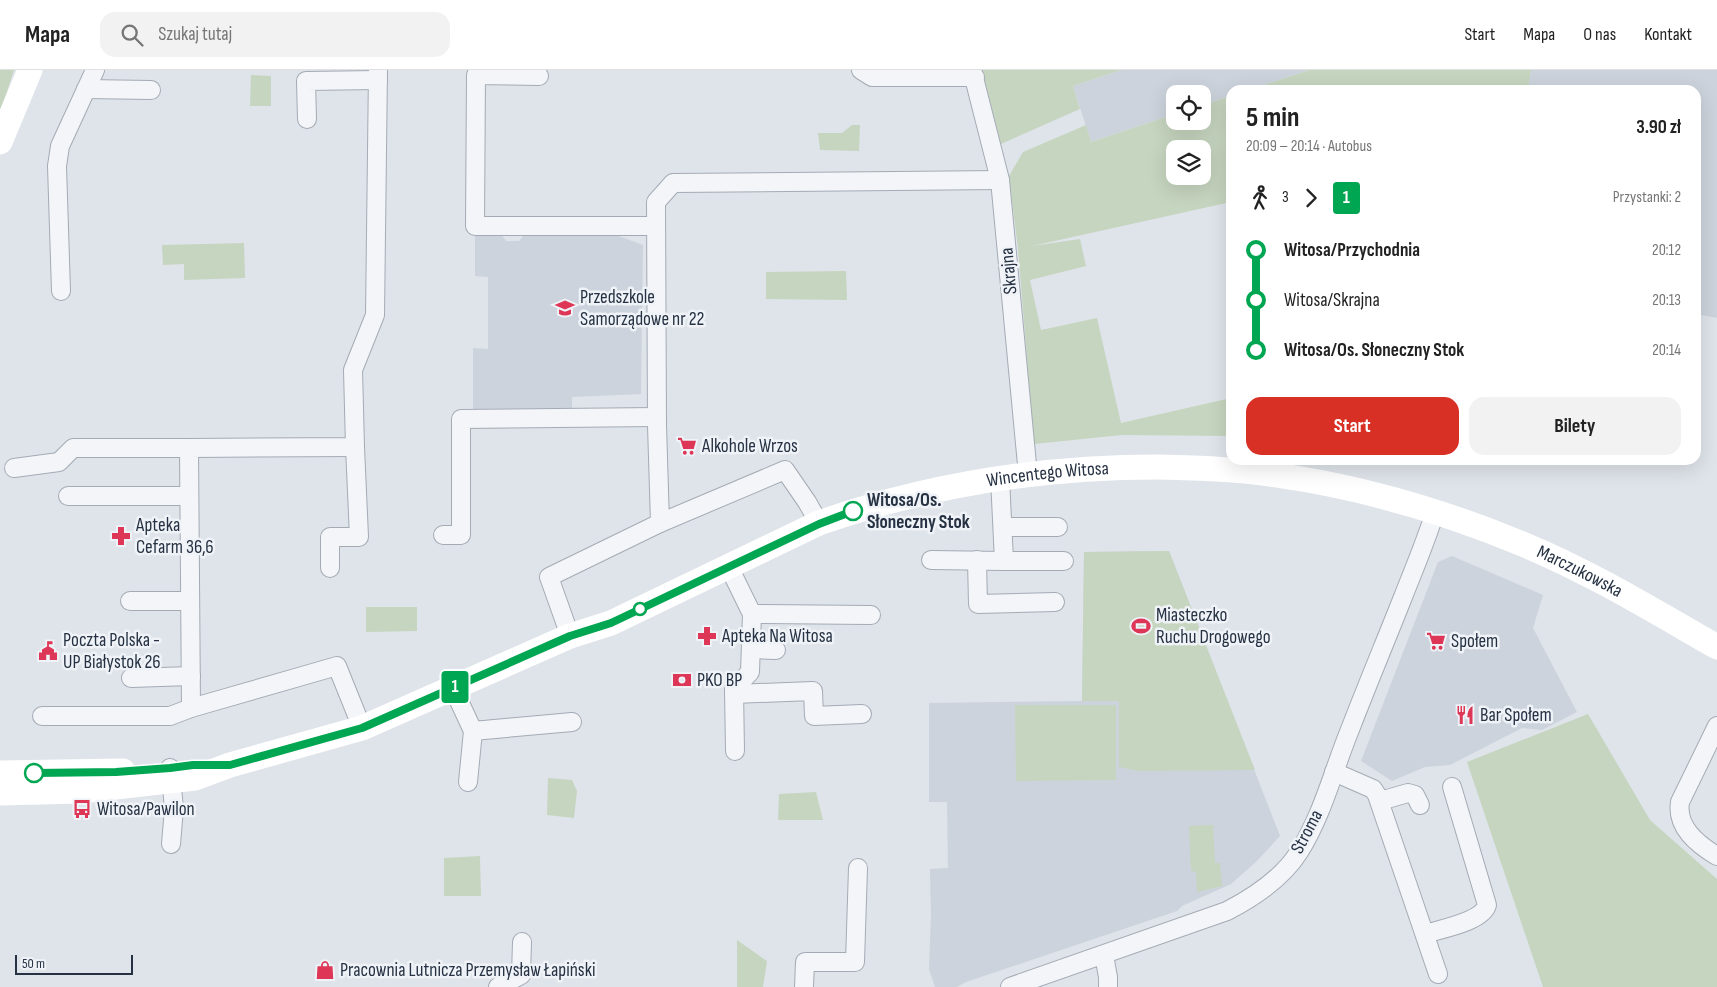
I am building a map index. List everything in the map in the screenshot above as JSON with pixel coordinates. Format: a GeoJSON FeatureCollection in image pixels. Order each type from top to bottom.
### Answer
{"type":"FeatureCollection","features":[{"type":"Feature","properties":{"kind":"street"},"geometry":{"type":"LineString","coordinates":[[0,142],[30,70]]}},
{"type":"Feature","properties":{"kind":"street"},"geometry":{"type":"LineString","coordinates":[[61,291],[57,166],[60,146],[95,70]]}},
{"type":"Feature","properties":{"kind":"street"},"geometry":{"type":"LineString","coordinates":[[861,70],[872,77],[973,74]]}},
{"type":"Feature","properties":{"kind":"street","name":"Skrajna"},"geometry":{"type":"LineString","coordinates":[[973,74],[1000,180],[1028,474]]}},
{"type":"Feature","properties":{"kind":"street"},"geometry":{"type":"LineString","coordinates":[[307,119],[306,81],[378,75],[375,314],[353,370],[359,537],[330,537],[330,568]]}},
{"type":"Feature","properties":{"kind":"street"},"geometry":{"type":"LineString","coordinates":[[539,76],[476,75],[475,226],[656,226]]}},
{"type":"Feature","properties":{"kind":"street"},"geometry":{"type":"LineString","coordinates":[[86,89],[151,90]]}},
{"type":"Feature","properties":{"kind":"street"},"geometry":{"type":"LineString","coordinates":[[660,523],[657,417],[656,202],[673,183],[1000,180]]}},
{"type":"Feature","properties":{"kind":"street"},"geometry":{"type":"LineString","coordinates":[[442,535],[461,535],[461,419],[657,417]]}},
{"type":"Feature","properties":{"kind":"street"},"geometry":{"type":"LineString","coordinates":[[14,468],[59,462],[73,448],[355,447]]}},
{"type":"Feature","properties":{"kind":"street"},"geometry":{"type":"LineString","coordinates":[[189,448],[191,708]]}},
{"type":"Feature","properties":{"kind":"street","name":"Wincentego Witosa"},"geometry":{"type":"LineString","coordinates":[[0,773],[107,772],[195,778],[230,765],[362,728],[570,636],[611,623],[819,524],[900,498],[942,488],[1028,474],[1113,467],[1226,470],[1326,483],[1435,512]]}},
{"type":"Feature","properties":{"kind":"street"},"geometry":{"type":"LineString","coordinates":[[570,636],[548,577],[660,523],[785,470],[807,502],[819,524]]}},
{"type":"Feature","properties":{"kind":"street"},"geometry":{"type":"LineString","coordinates":[[1000,478],[1004,561]]}},
{"type":"Feature","properties":{"kind":"street"},"geometry":{"type":"LineString","coordinates":[[68,496],[189,496]]}},
{"type":"Feature","properties":{"kind":"street","name":"Marczukowska"},"geometry":{"type":"LineString","coordinates":[[1435,512],[1492,532],[1561,561],[1608,584],[1717,647]]}},
{"type":"Feature","properties":{"kind":"street","name":"Stroma"},"geometry":{"type":"LineString","coordinates":[[1010,987],[1226,911],[1244,902],[1276,878],[1298,853],[1320,811],[1435,512]]}},
{"type":"Feature","properties":{"kind":"street"},"geometry":{"type":"LineString","coordinates":[[1003,527],[1058,527]]}},
{"type":"Feature","properties":{"kind":"street"},"geometry":{"type":"LineString","coordinates":[[931,560],[1064,561]]}},
{"type":"Feature","properties":{"kind":"street"},"geometry":{"type":"LineString","coordinates":[[977,560],[978,604],[1056,602]]}},
{"type":"Feature","properties":{"kind":"street"},"geometry":{"type":"LineString","coordinates":[[728,567],[752,614],[750,672],[734,689],[735,751]]}},
{"type":"Feature","properties":{"kind":"street"},"geometry":{"type":"LineString","coordinates":[[130,601],[190,601]]}},
{"type":"Feature","properties":{"kind":"street"},"geometry":{"type":"LineString","coordinates":[[752,614],[871,615]]}},
{"type":"Feature","properties":{"kind":"street"},"geometry":{"type":"LineString","coordinates":[[751,649],[776,650]]}},
{"type":"Feature","properties":{"kind":"street"},"geometry":{"type":"LineString","coordinates":[[42,716],[170,716],[191,708],[338,666],[362,728]]}},
{"type":"Feature","properties":{"kind":"street"},"geometry":{"type":"LineString","coordinates":[[131,678],[191,676]]}},
{"type":"Feature","properties":{"kind":"street"},"geometry":{"type":"LineString","coordinates":[[453,688],[473,731],[468,782]]}},
{"type":"Feature","properties":{"kind":"street"},"geometry":{"type":"LineString","coordinates":[[734,694],[813,691],[814,716],[862,714]]}},
{"type":"Feature","properties":{"kind":"street"},"geometry":{"type":"LineString","coordinates":[[473,731],[572,722]]}},
{"type":"Feature","properties":{"kind":"street"},"geometry":{"type":"LineString","coordinates":[[1717,726],[1680,802],[1678,812],[1682,824],[1690,835],[1706,850],[1717,856]]}},
{"type":"Feature","properties":{"kind":"street"},"geometry":{"type":"LineString","coordinates":[[1334,772],[1374,789],[1380,801],[1438,974]]}},
{"type":"Feature","properties":{"kind":"street"},"geometry":{"type":"LineString","coordinates":[[170,775],[174,808],[171,844]]}},
{"type":"Feature","properties":{"kind":"street","name":"Wincentego Witosa"},"geometry":{"type":"LineString","coordinates":[[0,794],[80,791],[170,775]]}},
{"type":"Feature","properties":{"kind":"street"},"geometry":{"type":"LineString","coordinates":[[1425,934],[1475,919],[1482,914],[1487,905],[1452,787]]}},
{"type":"Feature","properties":{"kind":"street"},"geometry":{"type":"LineString","coordinates":[[1380,801],[1408,792],[1416,795],[1420,805]]}},
{"type":"Feature","properties":{"kind":"street"},"geometry":{"type":"LineString","coordinates":[[804,987],[805,962],[855,962],[858,868]]}},
{"type":"Feature","properties":{"kind":"street"},"geometry":{"type":"LineString","coordinates":[[498,987],[521,975],[522,942]]}},
{"type":"Feature","properties":{"kind":"street"},"geometry":{"type":"LineString","coordinates":[[1104,955],[1108,987]]}},
{"type":"Feature","properties":{"kind":"shaded area"},"geometry":{"type":"Polygon","coordinates":[[[1121,70],[1309,70],[1264,85],[1226,85],[1226,98],[1211,102],[1211,85],[1166,85],[1166,117],[1091,142],[1073,86],[1121,70]]]}},
{"type":"Feature","properties":{"kind":"shaded area"},"geometry":{"type":"Polygon","coordinates":[[[1531,70],[1717,70],[1717,318],[1701,315],[1701,85],[1529,85],[1531,70]]]}},
{"type":"Feature","properties":{"kind":"shaded area","name":"Przedszkole Samorządowe nr 22"},"geometry":{"type":"Polygon","coordinates":[[[475,234],[501,234],[506,241],[519,241],[524,235],[619,236],[643,245],[641,394],[572,397],[572,408],[473,409],[473,348],[488,349],[488,277],[475,276],[475,234]]]}},
{"type":"Feature","properties":{"kind":"shaded area"},"geometry":{"type":"Polygon","coordinates":[[[1169,551],[1280,836],[1257,861],[1231,884],[1182,906],[1177,911],[966,982],[957,987],[935,987],[929,969],[930,869],[948,868],[947,802],[929,802],[929,703],[1082,701],[1084,552],[1169,551]]]}},
{"type":"Feature","properties":{"kind":"shaded area"},"geometry":{"type":"Polygon","coordinates":[[[1452,556],[1543,595],[1533,628],[1577,712],[1542,730],[1522,728],[1450,765],[1425,767],[1392,781],[1361,761],[1438,562],[1452,556]]]}},
{"type":"Feature","properties":{"kind":"green space"},"geometry":{"type":"Polygon","coordinates":[[[0,70],[14,70],[0,113],[0,70]]]}},
{"type":"Feature","properties":{"kind":"green space"},"geometry":{"type":"Polygon","coordinates":[[[982,70],[1121,70],[1073,86],[1080,109],[1001,144],[982,70]]]}},
{"type":"Feature","properties":{"kind":"green space"},"geometry":{"type":"Polygon","coordinates":[[[1309,70],[1531,70],[1529,85],[1264,85],[1309,70]]]}},
{"type":"Feature","properties":{"kind":"green space"},"geometry":{"type":"Polygon","coordinates":[[[251,75],[271,76],[271,106],[250,106],[251,75]]]}},
{"type":"Feature","properties":{"kind":"green space"},"geometry":{"type":"Polygon","coordinates":[[[1226,98],[1226,203],[1032,246],[1080,239],[1086,266],[1030,280],[1041,330],[1097,318],[1121,423],[1226,399],[1226,436],[1122,435],[1034,444],[1018,249],[1009,176],[1023,152],[1086,125],[1091,142],[1166,117],[1166,130],[1211,130],[1211,102],[1226,98]]]}},
{"type":"Feature","properties":{"kind":"green space"},"geometry":{"type":"Polygon","coordinates":[[[852,125],[860,125],[859,151],[820,150],[818,133],[842,133],[852,125]]]}},
{"type":"Feature","properties":{"kind":"green space"},"geometry":{"type":"Polygon","coordinates":[[[244,243],[245,278],[184,280],[184,264],[163,265],[162,245],[244,243]]]}},
{"type":"Feature","properties":{"kind":"green space"},"geometry":{"type":"Polygon","coordinates":[[[846,271],[847,300],[766,299],[766,272],[846,271]]]}},
{"type":"Feature","properties":{"kind":"green space","name":"Miasteczko Ruchu Drogowego"},"geometry":{"type":"Polygon","coordinates":[[[1169,551],[1255,770],[1139,771],[1119,767],[1119,701],[1082,701],[1084,552],[1169,551]]]}},
{"type":"Feature","properties":{"kind":"green space"},"geometry":{"type":"Polygon","coordinates":[[[366,607],[417,607],[417,631],[366,632],[366,607]]]}},
{"type":"Feature","properties":{"kind":"green space"},"geometry":{"type":"Polygon","coordinates":[[[1015,705],[1116,705],[1116,780],[1016,781],[1015,705]]]}},
{"type":"Feature","properties":{"kind":"green space"},"geometry":{"type":"Polygon","coordinates":[[[1588,714],[1650,820],[1717,879],[1717,987],[1543,987],[1467,762],[1588,714]]]}},
{"type":"Feature","properties":{"kind":"green space"},"geometry":{"type":"Polygon","coordinates":[[[548,778],[572,780],[577,791],[574,818],[547,815],[548,778]]]}},
{"type":"Feature","properties":{"kind":"green space"},"geometry":{"type":"Polygon","coordinates":[[[816,792],[823,820],[778,820],[779,794],[816,792]]]}},
{"type":"Feature","properties":{"kind":"green space"},"geometry":{"type":"Polygon","coordinates":[[[1213,825],[1215,863],[1220,863],[1222,886],[1197,892],[1196,872],[1191,871],[1189,826],[1213,825]]]}},
{"type":"Feature","properties":{"kind":"green space"},"geometry":{"type":"Polygon","coordinates":[[[480,856],[481,896],[444,896],[444,858],[480,856]]]}},
{"type":"Feature","properties":{"kind":"green space"},"geometry":{"type":"Polygon","coordinates":[[[737,940],[767,961],[763,987],[737,987],[737,940]]]}},
{"type":"Feature","properties":{"kind":"bus line","name":"1"},"geometry":{"type":"LineString","coordinates":[[34,773],[116,772],[193,765],[230,765],[362,728],[570,636],[611,623],[819,524],[853,511]]}},
{"type":"Feature","properties":{"kind":"place","name":"Przedszkole Samorządowe nr 22"},"geometry":{"type":"Point","coordinates":[565,308]}},
{"type":"Feature","properties":{"kind":"place","name":"Alkohole Wrzos"},"geometry":{"type":"Point","coordinates":[687,446]}},
{"type":"Feature","properties":{"kind":"place","name":"Witosa/Os. Słoneczny Stok"},"geometry":{"type":"Point","coordinates":[853,511]}},
{"type":"Feature","properties":{"kind":"place","name":"Apteka Cefarm 36,6"},"geometry":{"type":"Point","coordinates":[121,536]}},
{"type":"Feature","properties":{"kind":"place","name":"Miasteczko Ruchu Drogowego"},"geometry":{"type":"Point","coordinates":[1141,626]}},
{"type":"Feature","properties":{"kind":"place","name":"Apteka Na Witosa"},"geometry":{"type":"Point","coordinates":[707,636]}},
{"type":"Feature","properties":{"kind":"place","name":"Społem"},"geometry":{"type":"Point","coordinates":[1436,641]}},
{"type":"Feature","properties":{"kind":"place","name":"Poczta Polska - UP Białystok 26"},"geometry":{"type":"Point","coordinates":[48,651]}},
{"type":"Feature","properties":{"kind":"place","name":"PKO BP"},"geometry":{"type":"Point","coordinates":[682,680]}},
{"type":"Feature","properties":{"kind":"place","name":"Bar Społem"},"geometry":{"type":"Point","coordinates":[1465,715]}},
{"type":"Feature","properties":{"kind":"place","name":"Witosa/Pawilon"},"geometry":{"type":"Point","coordinates":[82,809]}},
{"type":"Feature","properties":{"kind":"place","name":"Pracownia Lutnicza Przemysław Łapiński"},"geometry":{"type":"Point","coordinates":[325,970]}}]}
